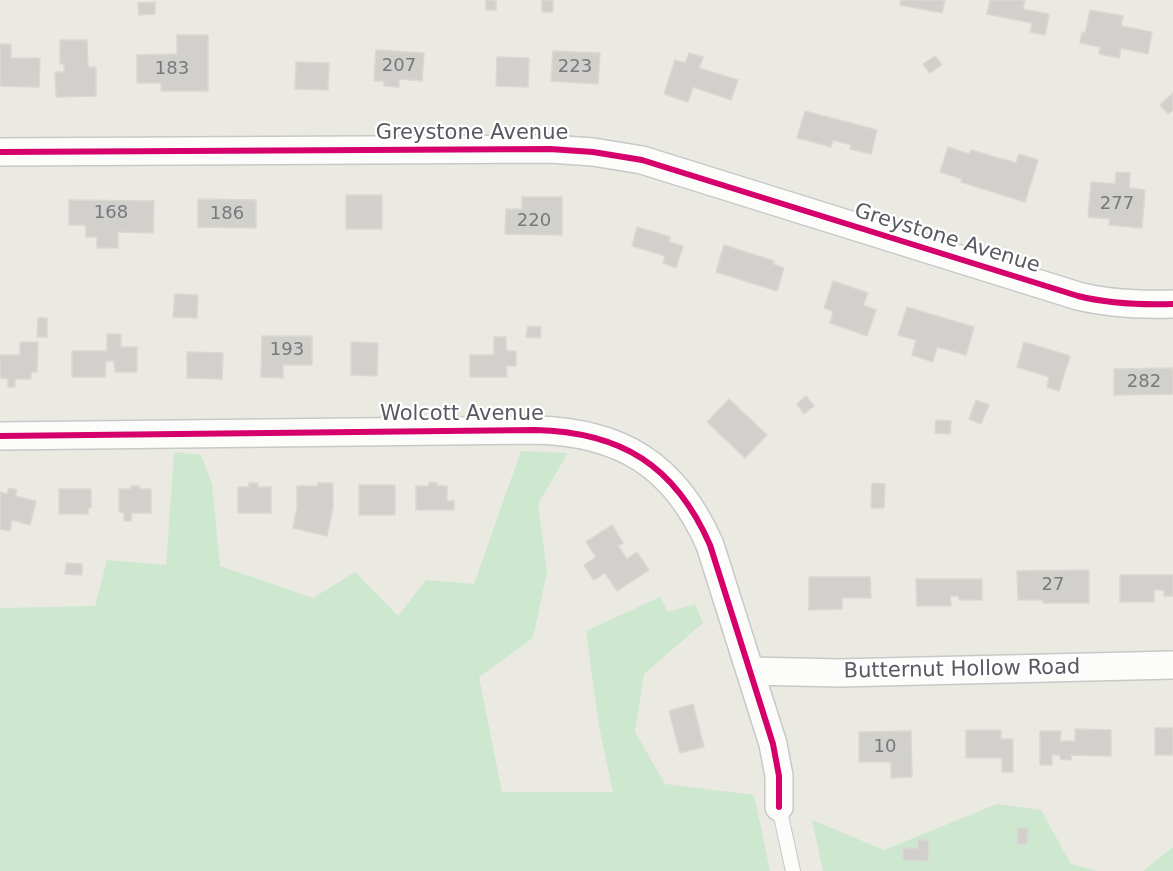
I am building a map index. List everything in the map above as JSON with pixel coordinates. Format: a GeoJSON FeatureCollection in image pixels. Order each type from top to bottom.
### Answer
{"type":"FeatureCollection","features":[{"type":"Feature","properties":{"kind":"street","name":"Greystone Avenue"},"geometry":{"type":"LineString","coordinates":[[0,152],[550,149],[593,152],[642,160],[1078,296],[1117,303],[1173,304]]}},
{"type":"Feature","properties":{"kind":"street","name":"Wolcott Avenue"},"geometry":{"type":"LineString","coordinates":[[0,436],[535,430],[564,431],[606,440],[632,451],[656,467],[674,485],[690,506],[710,544],[777,759],[779,807]]}},
{"type":"Feature","properties":{"kind":"street","name":"Butternut Hollow Road"},"geometry":{"type":"LineString","coordinates":[[751,671],[839,673],[1173,665]]}},
{"type":"Feature","properties":{"kind":"lane"},"geometry":{"type":"LineString","coordinates":[[779,807],[793,871]]}},
{"type":"Feature","properties":{"kind":"green space"},"geometry":{"type":"Polygon","coordinates":[[[521,451],[568,453],[538,504],[547,572],[533,638],[479,677],[502,792],[613,792],[599,726],[586,631],[660,597],[668,612],[695,604],[703,623],[644,674],[635,732],[665,784],[754,795],[770,871],[0,871],[0,608],[95,606],[107,560],[166,565],[174,452],[201,455],[212,484],[220,566],[313,598],[355,572],[398,616],[426,580],[474,584],[521,451]]]}},
{"type":"Feature","properties":{"kind":"green space"},"geometry":{"type":"Polygon","coordinates":[[[997,804],[1041,810],[1071,864],[1097,871],[823,871],[812,820],[884,850],[997,804]]]}},
{"type":"Feature","properties":{"kind":"green space"},"geometry":{"type":"Polygon","coordinates":[[[1173,847],[1173,871],[1143,871],[1173,847]]]}},
{"type":"Feature","properties":{"kind":"building"},"geometry":{"type":"Polygon","coordinates":[[[486,0],[496,0],[496,10],[486,10],[486,0]]]}},
{"type":"Feature","properties":{"kind":"building"},"geometry":{"type":"Polygon","coordinates":[[[542,0],[553,0],[553,12],[542,12],[542,0]]]}},
{"type":"Feature","properties":{"kind":"building"},"geometry":{"type":"Polygon","coordinates":[[[901,0],[945,0],[942,13],[900,5],[901,0]]]}},
{"type":"Feature","properties":{"kind":"building"},"geometry":{"type":"Polygon","coordinates":[[[990,0],[1025,0],[1023,9],[1049,14],[1045,35],[1030,32],[1032,23],[987,14],[990,0]]]}},
{"type":"Feature","properties":{"kind":"building"},"geometry":{"type":"Polygon","coordinates":[[[155,2],[155,14],[139,15],[138,3],[155,2]]]}},
{"type":"Feature","properties":{"kind":"building"},"geometry":{"type":"Polygon","coordinates":[[[1090,10],[1123,16],[1121,26],[1152,32],[1148,54],[1121,48],[1119,58],[1099,54],[1100,47],[1080,43],[1082,32],[1085,33],[1090,10]]]}},
{"type":"Feature","properties":{"kind":"building"},"geometry":{"type":"Polygon","coordinates":[[[177,35],[208,35],[208,91],[161,91],[161,83],[137,83],[137,55],[177,54],[177,35]]]}},
{"type":"Feature","properties":{"kind":"building"},"geometry":{"type":"Polygon","coordinates":[[[60,40],[87,40],[88,67],[96,67],[96,96],[56,97],[55,72],[64,72],[64,64],[60,64],[60,40]]]}},
{"type":"Feature","properties":{"kind":"building"},"geometry":{"type":"Polygon","coordinates":[[[0,44],[11,44],[11,58],[40,58],[39,87],[0,86],[0,44]]]}},
{"type":"Feature","properties":{"kind":"building"},"geometry":{"type":"Polygon","coordinates":[[[376,50],[424,53],[422,81],[399,79],[399,87],[384,86],[384,81],[374,81],[376,50]]]}},
{"type":"Feature","properties":{"kind":"building"},"geometry":{"type":"Polygon","coordinates":[[[553,51],[600,53],[598,84],[551,81],[553,51]]]}},
{"type":"Feature","properties":{"kind":"building"},"geometry":{"type":"Polygon","coordinates":[[[689,53],[703,57],[699,68],[738,80],[731,100],[693,87],[688,102],[664,94],[675,60],[685,63],[689,53]]]}},
{"type":"Feature","properties":{"kind":"building"},"geometry":{"type":"Polygon","coordinates":[[[935,56],[942,65],[930,73],[923,64],[935,56]]]}},
{"type":"Feature","properties":{"kind":"building"},"geometry":{"type":"Polygon","coordinates":[[[497,57],[529,58],[528,87],[496,86],[497,57]]]}},
{"type":"Feature","properties":{"kind":"building"},"geometry":{"type":"Polygon","coordinates":[[[296,62],[329,63],[328,90],[295,89],[296,62]]]}},
{"type":"Feature","properties":{"kind":"building"},"geometry":{"type":"Polygon","coordinates":[[[1173,93],[1173,110],[1168,114],[1160,105],[1173,93]]]}},
{"type":"Feature","properties":{"kind":"building"},"geometry":{"type":"Polygon","coordinates":[[[805,111],[877,130],[871,154],[850,149],[851,145],[833,140],[831,147],[797,138],[805,111]]]}},
{"type":"Feature","properties":{"kind":"building"},"geometry":{"type":"Polygon","coordinates":[[[948,147],[969,154],[971,150],[1016,163],[1019,154],[1038,160],[1025,202],[961,182],[962,179],[940,172],[948,147]]]}},
{"type":"Feature","properties":{"kind":"building"},"geometry":{"type":"Polygon","coordinates":[[[1116,172],[1130,173],[1129,188],[1145,190],[1142,228],[1109,225],[1110,219],[1088,217],[1091,182],[1115,184],[1116,172]]]}},
{"type":"Feature","properties":{"kind":"building"},"geometry":{"type":"Polygon","coordinates":[[[346,195],[382,195],[382,229],[346,229],[346,195]]]}},
{"type":"Feature","properties":{"kind":"building"},"geometry":{"type":"Polygon","coordinates":[[[522,197],[562,197],[562,235],[505,234],[506,209],[522,209],[522,197]]]}},
{"type":"Feature","properties":{"kind":"building"},"geometry":{"type":"Polygon","coordinates":[[[198,199],[256,200],[256,228],[198,227],[198,199]]]}},
{"type":"Feature","properties":{"kind":"building"},"geometry":{"type":"Polygon","coordinates":[[[69,200],[154,201],[153,233],[118,232],[118,248],[97,248],[97,237],[86,237],[86,225],[69,225],[69,200]]]}},
{"type":"Feature","properties":{"kind":"building"},"geometry":{"type":"Polygon","coordinates":[[[637,227],[670,237],[669,242],[683,246],[676,268],[663,263],[665,256],[632,246],[637,227]]]}},
{"type":"Feature","properties":{"kind":"building"},"geometry":{"type":"Polygon","coordinates":[[[724,245],[774,261],[773,264],[784,268],[777,291],[716,272],[724,245]]]}},
{"type":"Feature","properties":{"kind":"building"},"geometry":{"type":"Polygon","coordinates":[[[833,281],[868,293],[863,305],[876,310],[867,336],[830,323],[833,311],[824,308],[833,281]]]}},
{"type":"Feature","properties":{"kind":"building"},"geometry":{"type":"Polygon","coordinates":[[[175,294],[198,295],[197,318],[173,317],[175,294]]]}},
{"type":"Feature","properties":{"kind":"building"},"geometry":{"type":"Polygon","coordinates":[[[907,307],[974,327],[966,355],[937,347],[933,362],[912,355],[916,340],[898,335],[907,307]]]}},
{"type":"Feature","properties":{"kind":"building"},"geometry":{"type":"Polygon","coordinates":[[[38,318],[47,318],[47,337],[37,337],[38,318]]]}},
{"type":"Feature","properties":{"kind":"building"},"geometry":{"type":"Polygon","coordinates":[[[528,326],[541,327],[540,338],[526,337],[528,326]]]}},
{"type":"Feature","properties":{"kind":"building"},"geometry":{"type":"Polygon","coordinates":[[[107,334],[121,334],[121,347],[137,347],[137,372],[115,372],[114,361],[106,361],[105,377],[72,377],[72,351],[107,351],[107,334]]]}},
{"type":"Feature","properties":{"kind":"building"},"geometry":{"type":"Polygon","coordinates":[[[262,336],[312,336],[312,365],[283,365],[283,378],[261,377],[262,336]]]}},
{"type":"Feature","properties":{"kind":"building"},"geometry":{"type":"Polygon","coordinates":[[[494,337],[506,337],[506,351],[516,351],[516,366],[506,366],[507,377],[470,377],[470,355],[494,355],[494,337]]]}},
{"type":"Feature","properties":{"kind":"building"},"geometry":{"type":"Polygon","coordinates":[[[20,342],[38,342],[37,372],[31,372],[31,379],[15,379],[15,387],[8,387],[8,379],[0,378],[0,355],[20,355],[20,342]]]}},
{"type":"Feature","properties":{"kind":"building"},"geometry":{"type":"Polygon","coordinates":[[[351,342],[378,343],[377,376],[351,375],[351,342]]]}},
{"type":"Feature","properties":{"kind":"building"},"geometry":{"type":"Polygon","coordinates":[[[1024,342],[1070,356],[1059,391],[1047,387],[1049,377],[1017,367],[1024,342]]]}},
{"type":"Feature","properties":{"kind":"building"},"geometry":{"type":"Polygon","coordinates":[[[187,352],[223,353],[222,379],[187,378],[187,352]]]}},
{"type":"Feature","properties":{"kind":"building"},"geometry":{"type":"Polygon","coordinates":[[[1173,368],[1173,394],[1114,395],[1114,369],[1173,368]]]}},
{"type":"Feature","properties":{"kind":"building"},"geometry":{"type":"Polygon","coordinates":[[[806,396],[814,406],[804,414],[797,404],[806,396]]]}},
{"type":"Feature","properties":{"kind":"building"},"geometry":{"type":"Polygon","coordinates":[[[729,399],[767,435],[745,458],[707,422],[729,399]]]}},
{"type":"Feature","properties":{"kind":"building"},"geometry":{"type":"Polygon","coordinates":[[[976,400],[989,405],[981,424],[969,419],[976,400]]]}},
{"type":"Feature","properties":{"kind":"building"},"geometry":{"type":"Polygon","coordinates":[[[936,420],[951,421],[950,434],[935,433],[936,420]]]}},
{"type":"Feature","properties":{"kind":"building"},"geometry":{"type":"Polygon","coordinates":[[[429,482],[437,483],[437,486],[447,486],[447,501],[454,501],[454,510],[416,510],[416,486],[429,486],[429,482]]]}},
{"type":"Feature","properties":{"kind":"building"},"geometry":{"type":"Polygon","coordinates":[[[249,483],[258,483],[258,487],[271,487],[271,513],[238,513],[238,487],[249,487],[249,483]]]}},
{"type":"Feature","properties":{"kind":"building"},"geometry":{"type":"Polygon","coordinates":[[[318,483],[333,483],[333,507],[327,536],[293,528],[297,507],[297,486],[318,486],[318,483]]]}},
{"type":"Feature","properties":{"kind":"building"},"geometry":{"type":"Polygon","coordinates":[[[872,483],[885,484],[884,508],[871,508],[872,483]]]}},
{"type":"Feature","properties":{"kind":"building"},"geometry":{"type":"Polygon","coordinates":[[[359,485],[395,485],[395,515],[359,515],[359,485]]]}},
{"type":"Feature","properties":{"kind":"building"},"geometry":{"type":"Polygon","coordinates":[[[131,486],[151,489],[151,513],[132,513],[131,521],[124,521],[124,513],[119,512],[119,489],[131,489],[131,486]]]}},
{"type":"Feature","properties":{"kind":"building"},"geometry":{"type":"Polygon","coordinates":[[[9,488],[17,490],[15,496],[36,501],[30,525],[12,520],[10,531],[0,529],[0,492],[7,494],[9,488]]]}},
{"type":"Feature","properties":{"kind":"building"},"geometry":{"type":"Polygon","coordinates":[[[59,489],[91,489],[91,508],[88,508],[88,514],[59,514],[59,489]]]}},
{"type":"Feature","properties":{"kind":"building"},"geometry":{"type":"Polygon","coordinates":[[[612,525],[623,543],[618,546],[627,559],[637,552],[649,570],[617,591],[605,573],[594,580],[584,565],[596,557],[586,542],[612,525]]]}},
{"type":"Feature","properties":{"kind":"building"},"geometry":{"type":"Polygon","coordinates":[[[66,563],[82,564],[82,575],[65,574],[66,563]]]}},
{"type":"Feature","properties":{"kind":"building"},"geometry":{"type":"Polygon","coordinates":[[[1089,570],[1089,603],[1043,603],[1043,600],[1018,600],[1017,571],[1089,570]]]}},
{"type":"Feature","properties":{"kind":"building"},"geometry":{"type":"Polygon","coordinates":[[[1120,575],[1173,575],[1173,596],[1164,596],[1164,590],[1154,590],[1154,602],[1120,602],[1120,575]]]}},
{"type":"Feature","properties":{"kind":"building"},"geometry":{"type":"Polygon","coordinates":[[[809,577],[870,577],[871,598],[842,598],[842,609],[809,610],[809,577]]]}},
{"type":"Feature","properties":{"kind":"building"},"geometry":{"type":"Polygon","coordinates":[[[916,579],[982,579],[982,600],[959,600],[959,596],[950,596],[951,606],[917,606],[916,579]]]}},
{"type":"Feature","properties":{"kind":"building"},"geometry":{"type":"Polygon","coordinates":[[[693,704],[704,747],[680,753],[669,711],[693,704]]]}},
{"type":"Feature","properties":{"kind":"building"},"geometry":{"type":"Polygon","coordinates":[[[1155,728],[1173,728],[1173,755],[1155,755],[1155,728]]]}},
{"type":"Feature","properties":{"kind":"building"},"geometry":{"type":"Polygon","coordinates":[[[1075,729],[1111,730],[1111,756],[1071,755],[1071,760],[1060,759],[1060,755],[1052,755],[1052,765],[1040,765],[1040,731],[1061,731],[1060,741],[1075,741],[1075,729]]]}},
{"type":"Feature","properties":{"kind":"building"},"geometry":{"type":"Polygon","coordinates":[[[966,730],[1001,730],[1001,739],[1013,739],[1013,772],[1002,772],[1002,758],[966,758],[966,730]]]}},
{"type":"Feature","properties":{"kind":"building"},"geometry":{"type":"Polygon","coordinates":[[[911,731],[912,777],[891,778],[891,762],[859,762],[859,732],[911,731]]]}},
{"type":"Feature","properties":{"kind":"building"},"geometry":{"type":"Polygon","coordinates":[[[1018,828],[1028,828],[1027,844],[1017,844],[1018,828]]]}},
{"type":"Feature","properties":{"kind":"building"},"geometry":{"type":"Polygon","coordinates":[[[918,840],[929,840],[928,861],[903,860],[903,848],[918,848],[918,840]]]}},
{"type":"Feature","properties":{"kind":"cycle path"},"geometry":{"type":"LineString","coordinates":[[0,152],[550,149],[593,152],[642,160],[1078,296],[1102,301],[1173,304]]}},
{"type":"Feature","properties":{"kind":"cycle path"},"geometry":{"type":"LineString","coordinates":[[0,436],[535,430],[566,432],[619,446],[642,458],[662,474],[696,517],[710,545],[773,744],[779,776],[779,807]]}}]}
